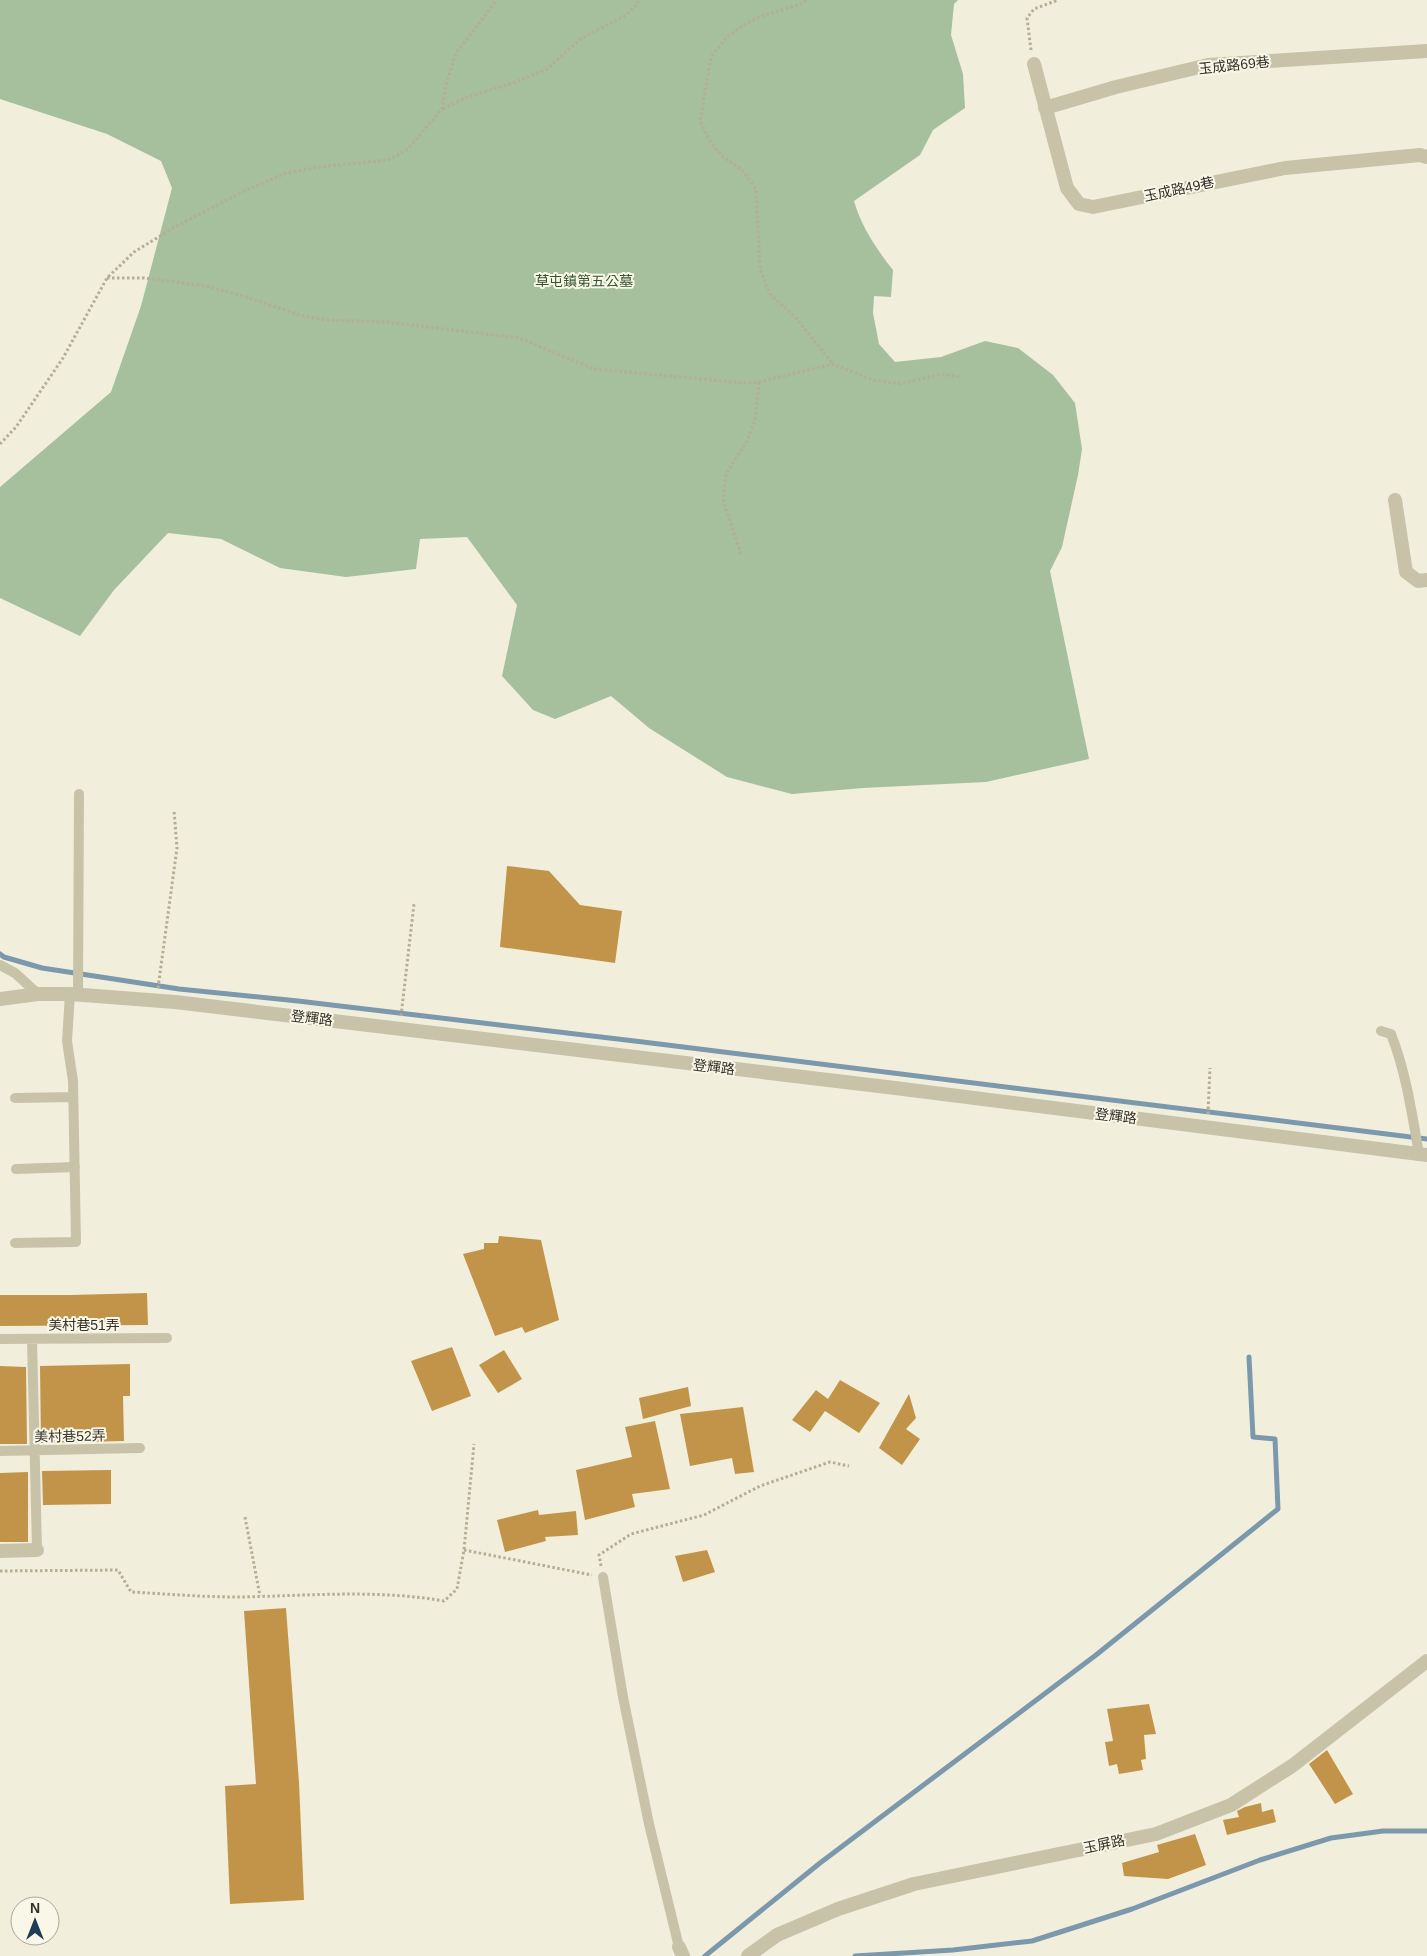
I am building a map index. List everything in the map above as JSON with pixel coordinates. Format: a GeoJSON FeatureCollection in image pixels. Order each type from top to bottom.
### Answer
{"type":"FeatureCollection","features":[{"type":"Feature","properties":{"kind":"street","name":"玉成路69巷"},"geometry":{"type":"LineString","coordinates":[[1046,108],[1116,87],[1208,65],[1427,51]]}},
{"type":"Feature","properties":{"kind":"street","name":"玉成路49巷"},"geometry":{"type":"LineString","coordinates":[[1034,64],[1067,188],[1079,204],[1093,207],[1285,168],[1420,155],[1427,157]]}},
{"type":"Feature","properties":{"kind":"street"},"geometry":{"type":"LineString","coordinates":[[1395,500],[1406,572],[1422,580]]}},
{"type":"Feature","properties":{"kind":"street","name":"登輝路"},"geometry":{"type":"LineString","coordinates":[[0,999],[38,994],[156,1000],[1423,1154]]}},
{"type":"Feature","properties":{"kind":"street"},"geometry":{"type":"LineString","coordinates":[[0,1551],[37,1550]]}},
{"type":"Feature","properties":{"kind":"street","name":"玉屏路"},"geometry":{"type":"LineString","coordinates":[[748,1956],[777,1936],[838,1909],[914,1884],[1156,1834],[1230,1805],[1292,1766],[1427,1661]]}},
{"type":"Feature","properties":{"kind":"lane"},"geometry":{"type":"LineString","coordinates":[[16,1243],[76,1242],[73,1097],[67,1041],[74,995],[79,794]]}},
{"type":"Feature","properties":{"kind":"lane"},"geometry":{"type":"LineString","coordinates":[[0,965],[16,973],[38,994]]}},
{"type":"Feature","properties":{"kind":"lane"},"geometry":{"type":"LineString","coordinates":[[1381,1030],[1391,1034],[1396,1046],[1423,1154]]}},
{"type":"Feature","properties":{"kind":"lane"},"geometry":{"type":"LineString","coordinates":[[16,1098],[73,1097]]}},
{"type":"Feature","properties":{"kind":"lane"},"geometry":{"type":"LineString","coordinates":[[16,1169],[74,1167]]}},
{"type":"Feature","properties":{"kind":"lane","name":"美村巷51弄"},"geometry":{"type":"LineString","coordinates":[[0,1339],[167,1338]]}},
{"type":"Feature","properties":{"kind":"lane"},"geometry":{"type":"LineString","coordinates":[[32,1339],[33,1450],[37,1550]]}},
{"type":"Feature","properties":{"kind":"lane","name":"美村巷52弄"},"geometry":{"type":"LineString","coordinates":[[0,1451],[140,1448]]}},
{"type":"Feature","properties":{"kind":"lane"},"geometry":{"type":"LineString","coordinates":[[603,1577],[623,1697],[649,1824],[681,1952]]}},
{"type":"Feature","properties":{"kind":"path"},"geometry":{"type":"LineString","coordinates":[[442,110],[446,85],[456,53],[497,0]]}},
{"type":"Feature","properties":{"kind":"path"},"geometry":{"type":"LineString","coordinates":[[0,444],[16,427],[64,358],[107,278],[134,252],[175,227],[240,193],[286,173],[319,167],[388,160],[408,149],[442,110],[465,98],[513,83],[547,69],[582,38],[626,15],[638,4],[638,0]]}},
{"type":"Feature","properties":{"kind":"path"},"geometry":{"type":"LineString","coordinates":[[797,0],[801,4]]}},
{"type":"Feature","properties":{"kind":"path"},"geometry":{"type":"LineString","coordinates":[[806,0],[801,4],[759,17],[742,26],[726,38],[711,57],[700,121],[711,143],[722,156],[742,170],[756,189],[760,269],[770,294],[795,317],[832,364],[873,380],[901,384],[941,374],[960,376]]}},
{"type":"Feature","properties":{"kind":"path"},"geometry":{"type":"LineString","coordinates":[[1034,64],[1028,38],[1027,18],[1034,9],[1058,0]]}},
{"type":"Feature","properties":{"kind":"path"},"geometry":{"type":"LineString","coordinates":[[107,278],[144,278],[206,286],[244,296],[300,315],[327,320],[386,322],[519,338],[594,369],[744,383],[759,382],[832,364]]}},
{"type":"Feature","properties":{"kind":"path"},"geometry":{"type":"LineString","coordinates":[[741,554],[723,499],[726,474],[747,441],[755,420],[759,382]]}},
{"type":"Feature","properties":{"kind":"path"},"geometry":{"type":"LineString","coordinates":[[156,1000],[177,848],[174,810]]}},
{"type":"Feature","properties":{"kind":"path"},"geometry":{"type":"LineString","coordinates":[[400,1029],[414,904]]}},
{"type":"Feature","properties":{"kind":"path"},"geometry":{"type":"LineString","coordinates":[[1207,1127],[1210,1068]]}},
{"type":"Feature","properties":{"kind":"path"},"geometry":{"type":"LineString","coordinates":[[0,1571],[118,1570],[131,1592],[237,1597],[356,1594],[410,1595],[444,1601],[457,1589],[464,1550],[474,1444]]}},
{"type":"Feature","properties":{"kind":"path"},"geometry":{"type":"LineString","coordinates":[[464,1550],[603,1577],[599,1554],[631,1534],[704,1515],[760,1486],[830,1462],[849,1466]]}},
{"type":"Feature","properties":{"kind":"path"},"geometry":{"type":"LineString","coordinates":[[245,1517],[260,1596]]}},
{"type":"Feature","properties":{"kind":"green space","name":"草屯鎮第五公墓"},"geometry":{"type":"Polygon","coordinates":[[[0,0],[958,0],[954,4],[951,35],[963,74],[965,108],[933,130],[920,155],[854,201],[870,237],[893,270],[891,297],[874,296],[873,313],[879,344],[895,362],[941,357],[985,341],[1018,348],[1053,375],[1075,403],[1082,449],[1062,547],[1050,571],[1089,759],[986,782],[863,788],[792,794],[727,777],[649,728],[611,696],[555,719],[533,710],[502,676],[517,605],[467,537],[420,539],[416,569],[346,577],[280,568],[221,539],[168,533],[114,590],[80,636],[0,598],[0,487],[111,392],[141,306],[172,188],[161,161],[107,134],[0,99],[0,0]]]}},
{"type":"Feature","properties":{"kind":"building"},"geometry":{"type":"Polygon","coordinates":[[[507,866],[549,871],[580,905],[622,911],[615,963],[500,947],[507,866]]]}},
{"type":"Feature","properties":{"kind":"building"},"geometry":{"type":"Polygon","coordinates":[[[499,1236],[541,1240],[559,1320],[525,1333],[522,1327],[495,1336],[463,1254],[484,1249],[484,1243],[498,1243],[499,1236]]]}},
{"type":"Feature","properties":{"kind":"building"},"geometry":{"type":"Polygon","coordinates":[[[147,1293],[148,1325],[0,1326],[0,1295],[147,1293]]]}},
{"type":"Feature","properties":{"kind":"building"},"geometry":{"type":"Polygon","coordinates":[[[452,1347],[471,1396],[432,1411],[411,1361],[452,1347]]]}},
{"type":"Feature","properties":{"kind":"building"},"geometry":{"type":"Polygon","coordinates":[[[504,1350],[522,1379],[498,1393],[479,1365],[504,1350]]]}},
{"type":"Feature","properties":{"kind":"building"},"geometry":{"type":"Polygon","coordinates":[[[130,1364],[130,1396],[123,1396],[124,1441],[41,1443],[40,1366],[130,1364]]]}},
{"type":"Feature","properties":{"kind":"building"},"geometry":{"type":"Polygon","coordinates":[[[0,1366],[26,1367],[27,1444],[0,1444],[0,1366]]]}},
{"type":"Feature","properties":{"kind":"building"},"geometry":{"type":"Polygon","coordinates":[[[840,1380],[880,1403],[859,1433],[825,1411],[810,1432],[792,1420],[816,1390],[828,1399],[840,1380]]]}},
{"type":"Feature","properties":{"kind":"building"},"geometry":{"type":"Polygon","coordinates":[[[688,1387],[691,1406],[643,1419],[639,1398],[688,1387]]]}},
{"type":"Feature","properties":{"kind":"building"},"geometry":{"type":"Polygon","coordinates":[[[909,1394],[916,1418],[906,1429],[920,1439],[902,1465],[879,1448],[909,1394]]]}},
{"type":"Feature","properties":{"kind":"building"},"geometry":{"type":"Polygon","coordinates":[[[743,1407],[754,1472],[735,1474],[732,1458],[690,1466],[680,1414],[743,1407]]]}},
{"type":"Feature","properties":{"kind":"building"},"geometry":{"type":"Polygon","coordinates":[[[655,1421],[670,1489],[632,1494],[635,1507],[585,1520],[576,1470],[632,1457],[625,1427],[655,1421]]]}},
{"type":"Feature","properties":{"kind":"building"},"geometry":{"type":"Polygon","coordinates":[[[111,1470],[111,1504],[43,1505],[42,1471],[111,1470]]]}},
{"type":"Feature","properties":{"kind":"building"},"geometry":{"type":"Polygon","coordinates":[[[28,1472],[28,1542],[0,1542],[0,1473],[28,1472]]]}},
{"type":"Feature","properties":{"kind":"building"},"geometry":{"type":"Polygon","coordinates":[[[538,1510],[539,1515],[576,1511],[578,1535],[545,1537],[546,1541],[505,1552],[497,1520],[538,1510]]]}},
{"type":"Feature","properties":{"kind":"building"},"geometry":{"type":"Polygon","coordinates":[[[707,1550],[715,1572],[683,1582],[675,1556],[707,1550]]]}},
{"type":"Feature","properties":{"kind":"building"},"geometry":{"type":"Polygon","coordinates":[[[286,1608],[299,1782],[304,1900],[230,1904],[225,1786],[256,1784],[244,1611],[286,1608]]]}},
{"type":"Feature","properties":{"kind":"building"},"geometry":{"type":"Polygon","coordinates":[[[1149,1704],[1156,1734],[1144,1735],[1146,1759],[1141,1760],[1143,1770],[1119,1774],[1117,1764],[1109,1766],[1105,1742],[1113,1741],[1107,1709],[1149,1704]]]}},
{"type":"Feature","properties":{"kind":"building"},"geometry":{"type":"Polygon","coordinates":[[[1327,1750],[1353,1794],[1335,1804],[1309,1764],[1327,1750]]]}},
{"type":"Feature","properties":{"kind":"building"},"geometry":{"type":"Polygon","coordinates":[[[1261,1803],[1262,1812],[1273,1809],[1276,1822],[1227,1835],[1223,1820],[1239,1817],[1237,1811],[1261,1803]]]}},
{"type":"Feature","properties":{"kind":"building"},"geometry":{"type":"Polygon","coordinates":[[[1195,1834],[1206,1865],[1168,1879],[1124,1876],[1122,1863],[1159,1852],[1157,1845],[1195,1834]]]}},
{"type":"Feature","properties":{"kind":"waterway"},"geometry":{"type":"LineString","coordinates":[[0,954],[4,957],[42,968],[179,989],[298,1001],[643,1042],[1427,1139]]}},
{"type":"Feature","properties":{"kind":"waterway"},"geometry":{"type":"LineString","coordinates":[[705,1956],[820,1863],[1096,1655],[1278,1509],[1275,1439],[1253,1437],[1249,1357]]}},
{"type":"Feature","properties":{"kind":"waterway"},"geometry":{"type":"LineString","coordinates":[[855,1956],[953,1950],[1032,1941],[1132,1909],[1260,1860],[1331,1838],[1383,1831],[1427,1831]]}}]}
